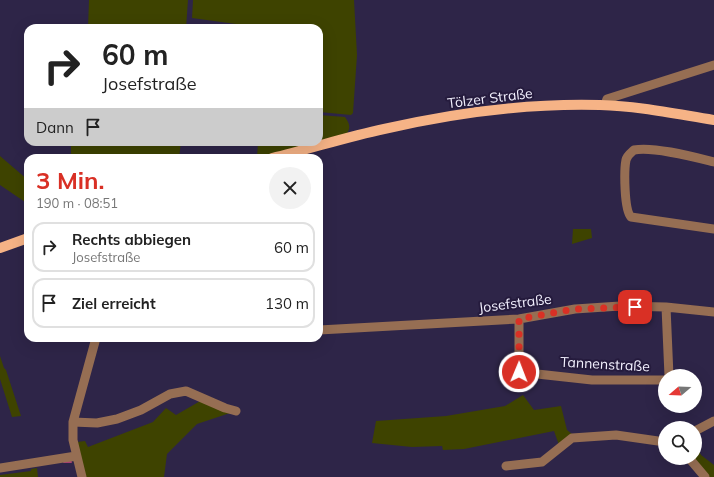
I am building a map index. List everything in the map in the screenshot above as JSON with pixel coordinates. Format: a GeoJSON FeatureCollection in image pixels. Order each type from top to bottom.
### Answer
{"type":"FeatureCollection","features":[{"type":"Feature","properties":{"kind":"main road","name":"Tölzer Straße"},"geometry":{"type":"LineString","coordinates":[[323,144],[353,136],[438,118],[525,107],[605,105],[658,111],[714,120]]}},
{"type":"Feature","properties":{"kind":"main road","name":"Tölzer Straße"},"geometry":{"type":"LineString","coordinates":[[287,154],[316,146]]}},
{"type":"Feature","properties":{"kind":"main road"},"geometry":{"type":"LineString","coordinates":[[0,248],[24,239]]}},
{"type":"Feature","properties":{"kind":"street"},"geometry":{"type":"LineString","coordinates":[[605,105],[607,99],[714,65]]}},
{"type":"Feature","properties":{"kind":"street"},"geometry":{"type":"LineString","coordinates":[[714,162],[641,148],[634,150],[629,154],[626,160],[627,211],[631,217],[714,229]]}},
{"type":"Feature","properties":{"kind":"street","name":"Josefstraße"},"geometry":{"type":"LineString","coordinates":[[323,330],[519,319],[575,309],[620,306],[666,307],[714,312]]}},
{"type":"Feature","properties":{"kind":"street","name":"Tannenstraße"},"geometry":{"type":"LineString","coordinates":[[666,307],[669,369]]}},
{"type":"Feature","properties":{"kind":"street","name":"Tannenstraße"},"geometry":{"type":"LineString","coordinates":[[519,319],[519,372],[592,380],[658,380]]}},
{"type":"Feature","properties":{"kind":"street"},"geometry":{"type":"LineString","coordinates":[[82,477],[73,440],[73,422],[95,342]]}},
{"type":"Feature","properties":{"kind":"street"},"geometry":{"type":"LineString","coordinates":[[73,422],[97,423],[117,419],[142,410],[170,394],[186,391],[225,408],[236,411]]}},
{"type":"Feature","properties":{"kind":"street"},"geometry":{"type":"LineString","coordinates":[[702,427],[714,421]]}},
{"type":"Feature","properties":{"kind":"street"},"geometry":{"type":"LineString","coordinates":[[506,466],[542,462],[572,438],[616,435],[658,441]]}},
{"type":"Feature","properties":{"kind":"street"},"geometry":{"type":"LineString","coordinates":[[0,468],[76,456]]}},
{"type":"Feature","properties":{"kind":"street"},"geometry":{"type":"LineString","coordinates":[[696,465],[705,477]]}},
{"type":"Feature","properties":{"kind":"green space"},"geometry":{"type":"Polygon","coordinates":[[[89,0],[188,0],[186,24],[88,24],[89,0]]]}},
{"type":"Feature","properties":{"kind":"green space"},"geometry":{"type":"Polygon","coordinates":[[[193,0],[354,0],[357,55],[353,113],[351,115],[323,112],[323,24],[236,24],[192,18],[193,0]]]}},
{"type":"Feature","properties":{"kind":"green space"},"geometry":{"type":"Polygon","coordinates":[[[323,115],[345,117],[349,126],[349,130],[346,135],[323,142],[323,115]]]}},
{"type":"Feature","properties":{"kind":"green space"},"geometry":{"type":"Polygon","coordinates":[[[71,146],[180,146],[180,154],[71,154],[71,146]]]}},
{"type":"Feature","properties":{"kind":"green space"},"geometry":{"type":"Polygon","coordinates":[[[258,146],[308,146],[276,154],[257,154],[258,146]]]}},
{"type":"Feature","properties":{"kind":"green space"},"geometry":{"type":"Polygon","coordinates":[[[0,156],[24,177],[24,201],[0,185],[0,156]]]}},
{"type":"Feature","properties":{"kind":"green space"},"geometry":{"type":"Polygon","coordinates":[[[573,229],[591,229],[592,238],[572,244],[573,229]]]}},
{"type":"Feature","properties":{"kind":"green space"},"geometry":{"type":"Polygon","coordinates":[[[0,356],[21,416],[12,417],[0,379],[0,356]]]}},
{"type":"Feature","properties":{"kind":"green space"},"geometry":{"type":"Polygon","coordinates":[[[523,395],[534,410],[561,406],[567,430],[572,434],[559,445],[554,431],[464,449],[443,450],[442,446],[412,447],[372,443],[376,421],[446,416],[505,406],[523,395]]]}},
{"type":"Feature","properties":{"kind":"green space"},"geometry":{"type":"Polygon","coordinates":[[[202,400],[230,413],[197,424],[167,454],[164,477],[86,477],[77,442],[85,441],[88,447],[153,422],[166,408],[176,415],[202,400]]]}},
{"type":"Feature","properties":{"kind":"green space"},"geometry":{"type":"Polygon","coordinates":[[[702,456],[714,465],[714,477],[707,477],[698,465],[702,465],[702,456]]]}},
{"type":"Feature","properties":{"kind":"green space"},"geometry":{"type":"Polygon","coordinates":[[[37,468],[38,477],[0,477],[0,475],[31,471],[31,469],[37,468]]]}},
{"type":"Feature","properties":{"kind":"waterway"},"geometry":{"type":"LineString","coordinates":[[64,462],[71,462]]}},
{"type":"Feature","properties":{"kind":"route"},"geometry":{"type":"LineString","coordinates":[[519,372],[519,319],[575,309],[620,306],[635,307]]}}]}
